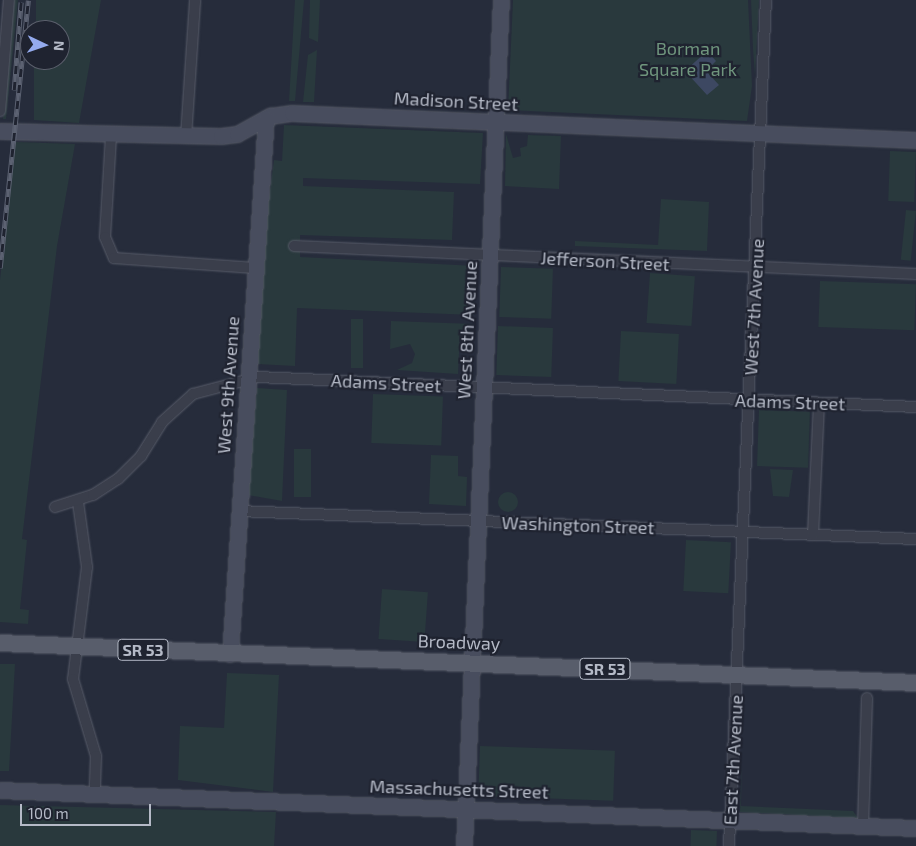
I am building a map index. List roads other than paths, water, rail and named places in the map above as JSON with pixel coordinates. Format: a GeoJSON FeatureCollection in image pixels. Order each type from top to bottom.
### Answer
{"type":"FeatureCollection","features":[{"type":"Feature","properties":{"kind":"main road","name":"Broadway"},"geometry":{"type":"LineString","coordinates":[[0,643],[916,683]]}},
{"type":"Feature","properties":{"kind":"street"},"geometry":{"type":"LineString","coordinates":[[0,111],[9,0]]}},
{"type":"Feature","properties":{"kind":"street"},"geometry":{"type":"LineString","coordinates":[[186,137],[195,0]]}},
{"type":"Feature","properties":{"kind":"street","name":"West 8th Avenue"},"geometry":{"type":"LineString","coordinates":[[464,846],[501,0]]}},
{"type":"Feature","properties":{"kind":"street","name":"West 7th Avenue"},"geometry":{"type":"LineString","coordinates":[[738,675],[762,134],[766,0]]}},
{"type":"Feature","properties":{"kind":"street","name":"Madison Street"},"geometry":{"type":"LineString","coordinates":[[0,131],[186,137],[237,134],[266,118],[292,113],[916,140]]}},
{"type":"Feature","properties":{"kind":"street","name":"West 9th Avenue"},"geometry":{"type":"LineString","coordinates":[[230,654],[266,118]]}},
{"type":"Feature","properties":{"kind":"street"},"geometry":{"type":"LineString","coordinates":[[111,136],[105,237],[110,254],[125,262],[255,268]]}},
{"type":"Feature","properties":{"kind":"street","name":"Jefferson Street"},"geometry":{"type":"LineString","coordinates":[[294,246],[916,274]]}},
{"type":"Feature","properties":{"kind":"street","name":"Adams Street"},"geometry":{"type":"LineString","coordinates":[[54,507],[78,502],[128,470],[162,422],[183,401],[209,386],[247,380],[483,388],[916,407]]}},
{"type":"Feature","properties":{"kind":"street"},"geometry":{"type":"LineString","coordinates":[[813,535],[819,404]]}},
{"type":"Feature","properties":{"kind":"street"},"geometry":{"type":"LineString","coordinates":[[78,502],[87,567],[74,647],[76,696],[96,756],[95,794]]}},
{"type":"Feature","properties":{"kind":"street","name":"Washington Street"},"geometry":{"type":"LineString","coordinates":[[239,512],[916,539]]}},
{"type":"Feature","properties":{"kind":"street","name":"East 7th Avenue"},"geometry":{"type":"LineString","coordinates":[[729,846],[738,675]]}},
{"type":"Feature","properties":{"kind":"street"},"geometry":{"type":"LineString","coordinates":[[863,826],[867,698]]}},
{"type":"Feature","properties":{"kind":"street","name":"Massachusetts Street"},"geometry":{"type":"LineString","coordinates":[[0,790],[916,828]]}},
{"type":"Feature","properties":{"kind":"water"},"geometry":{"type":"Polygon","coordinates":[[[707,51],[716,61],[706,71],[719,85],[707,95],[685,71],[707,51]]]}},
{"type":"Feature","properties":{"kind":"railway"},"geometry":{"type":"LineString","coordinates":[[0,268],[28,0]]}},
{"type":"Feature","properties":{"kind":"railway"},"geometry":{"type":"LineString","coordinates":[[14,90],[21,2]]}},
{"type":"Feature","properties":{"kind":"park label","name":"Borman Square Park"},"geometry":{"type":"Point","coordinates":[688,59]}}]}
